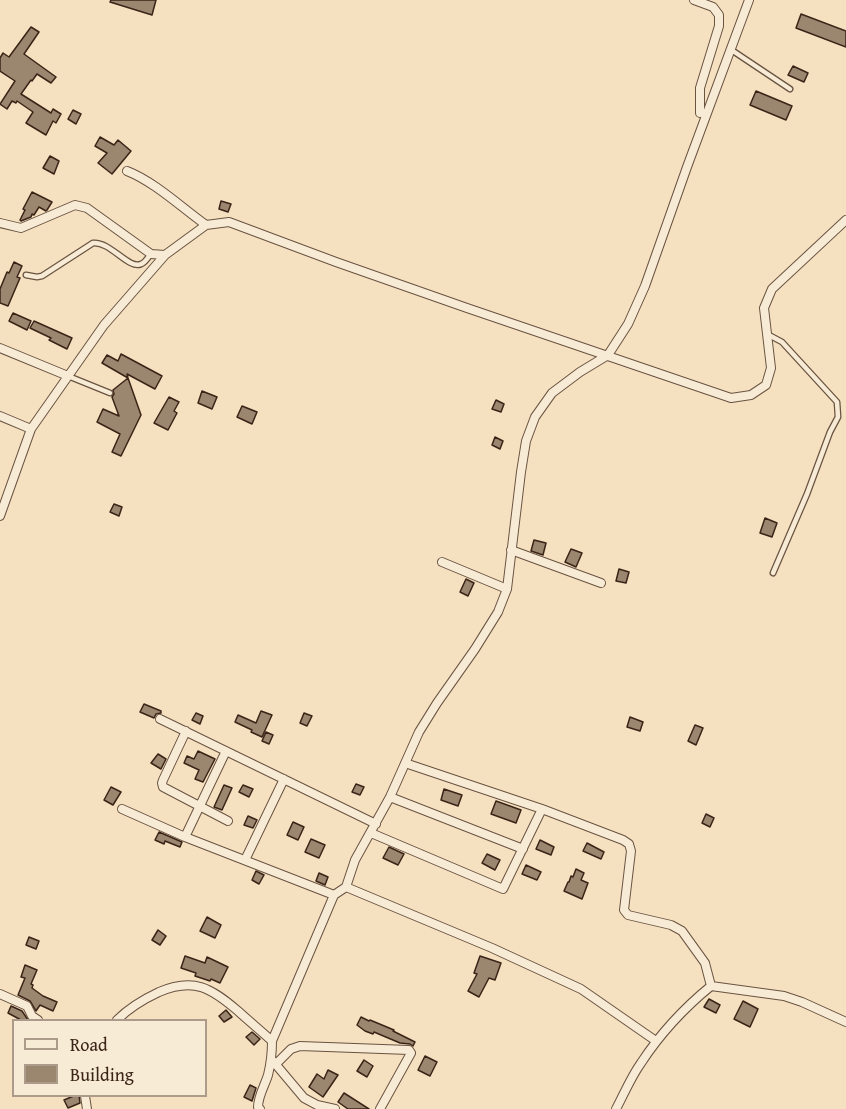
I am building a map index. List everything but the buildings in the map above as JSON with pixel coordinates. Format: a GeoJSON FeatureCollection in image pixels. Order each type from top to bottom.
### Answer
{"type":"FeatureCollection","features":[{"type":"Feature","properties":{"kind":"street"},"geometry":{"type":"LineString","coordinates":[[694,0],[713,7],[719,15],[719,26],[700,88],[700,113]]}},
{"type":"Feature","properties":{"kind":"street"},"geometry":{"type":"LineString","coordinates":[[260,1109],[258,1100],[274,1062],[272,1041],[334,895],[346,887],[355,860],[390,797],[419,732],[498,612],[507,590],[526,441],[535,417],[552,393],[608,355],[628,324],[645,286],[748,0]]}},
{"type":"Feature","properties":{"kind":"street"},"geometry":{"type":"LineString","coordinates":[[128,171],[152,185],[206,225]]}},
{"type":"Feature","properties":{"kind":"street"},"geometry":{"type":"LineString","coordinates":[[0,223],[21,228],[75,205],[87,208],[151,254],[165,255]]}},
{"type":"Feature","properties":{"kind":"street"},"geometry":{"type":"LineString","coordinates":[[0,516],[31,429],[104,325],[165,255],[206,225],[229,222],[336,262],[731,398],[751,395],[766,385],[771,368],[764,308],[772,290],[846,220]]}},
{"type":"Feature","properties":{"kind":"street"},"geometry":{"type":"LineString","coordinates":[[0,348],[68,376]]}},
{"type":"Feature","properties":{"kind":"street"},"geometry":{"type":"LineString","coordinates":[[0,416],[31,429]]}},
{"type":"Feature","properties":{"kind":"street"},"geometry":{"type":"LineString","coordinates":[[511,550],[601,583]]}},
{"type":"Feature","properties":{"kind":"street"},"geometry":{"type":"LineString","coordinates":[[442,562],[507,590]]}},
{"type":"Feature","properties":{"kind":"street"},"geometry":{"type":"LineString","coordinates":[[160,719],[376,824]]}},
{"type":"Feature","properties":{"kind":"street"},"geometry":{"type":"LineString","coordinates":[[186,731],[162,783],[163,787],[228,820]]}},
{"type":"Feature","properties":{"kind":"street"},"geometry":{"type":"LineString","coordinates":[[185,837],[226,751]]}},
{"type":"Feature","properties":{"kind":"street"},"geometry":{"type":"LineString","coordinates":[[405,763],[542,809],[629,844],[631,851],[624,910],[628,915],[671,925],[682,931],[705,963],[711,986]]}},
{"type":"Feature","properties":{"kind":"street"},"geometry":{"type":"LineString","coordinates":[[245,860],[284,779]]}},
{"type":"Feature","properties":{"kind":"street"},"geometry":{"type":"LineString","coordinates":[[390,797],[523,849]]}},
{"type":"Feature","properties":{"kind":"street"},"geometry":{"type":"LineString","coordinates":[[122,809],[185,837],[334,895]]}},
{"type":"Feature","properties":{"kind":"street"},"geometry":{"type":"LineString","coordinates":[[371,833],[503,889],[542,809]]}},
{"type":"Feature","properties":{"kind":"street"},"geometry":{"type":"LineString","coordinates":[[346,887],[492,948],[580,989],[656,1041]]}},
{"type":"Feature","properties":{"kind":"street"},"geometry":{"type":"LineString","coordinates":[[118,1019],[147,998],[167,989],[190,985],[206,988],[219,994],[272,1041]]}},
{"type":"Feature","properties":{"kind":"street"},"geometry":{"type":"LineString","coordinates":[[616,1109],[639,1065],[656,1041],[711,986],[784,996],[846,1022]]}},
{"type":"Feature","properties":{"kind":"street"},"geometry":{"type":"LineString","coordinates":[[0,994],[27,1006],[32,1016],[36,1019]]}},
{"type":"Feature","properties":{"kind":"street"},"geometry":{"type":"LineString","coordinates":[[274,1062],[291,1049],[300,1046],[409,1050],[411,1053],[380,1109]]}},
{"type":"Feature","properties":{"kind":"street"},"geometry":{"type":"LineString","coordinates":[[274,1062],[304,1098],[335,1109]]}},
{"type":"Feature","properties":{"kind":"lane"},"geometry":{"type":"LineString","coordinates":[[730,49],[790,89]]}},
{"type":"Feature","properties":{"kind":"lane"},"geometry":{"type":"LineString","coordinates":[[26,274],[37,278],[42,276],[93,243],[99,242],[132,265],[142,264],[151,254]]}},
{"type":"Feature","properties":{"kind":"lane"},"geometry":{"type":"LineString","coordinates":[[767,334],[783,342],[837,402],[838,417],[773,573]]}},
{"type":"Feature","properties":{"kind":"lane"},"geometry":{"type":"LineString","coordinates":[[68,376],[110,393]]}}]}
